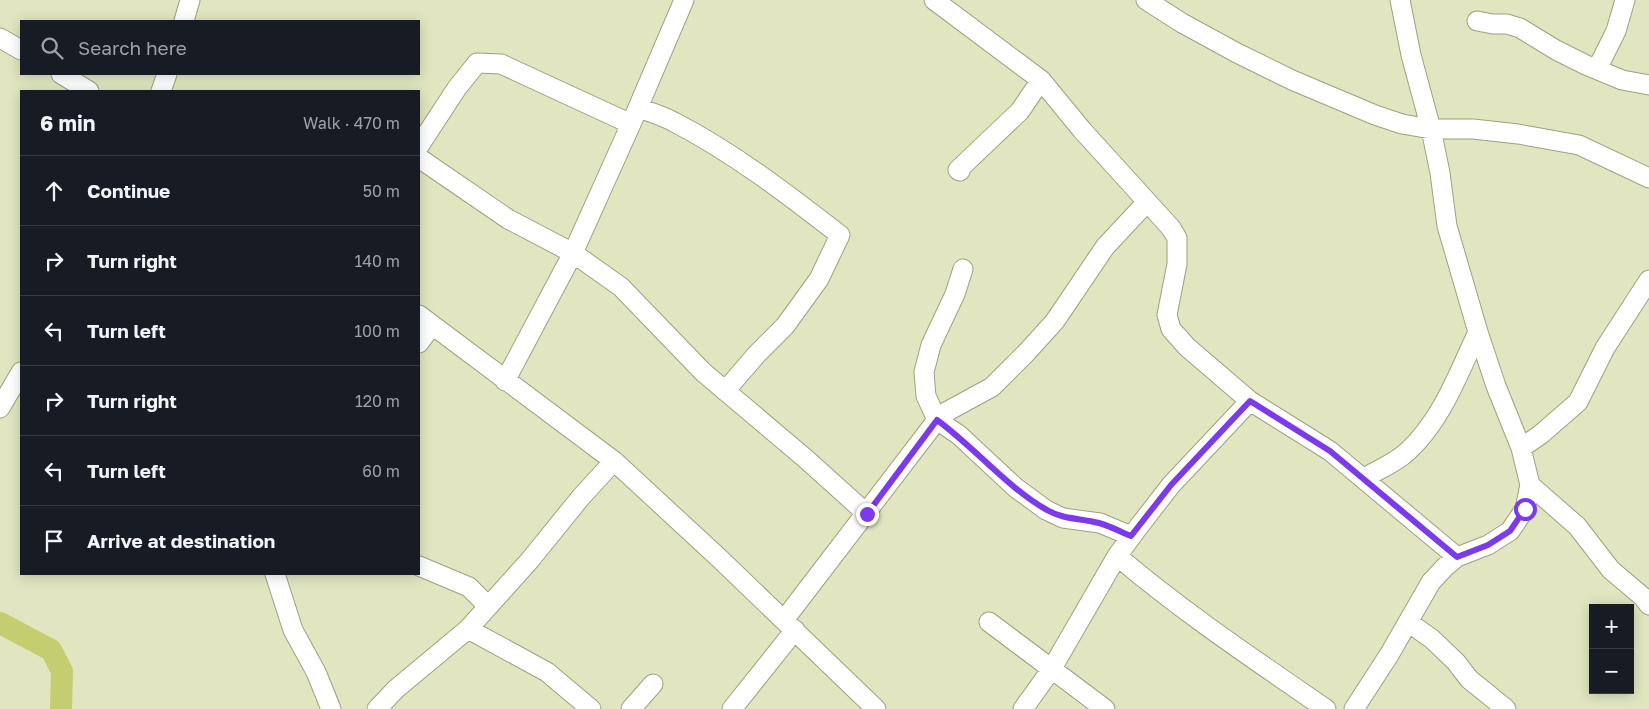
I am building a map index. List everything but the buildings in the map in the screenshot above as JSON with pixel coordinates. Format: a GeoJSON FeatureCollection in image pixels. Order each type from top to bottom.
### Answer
{"type":"FeatureCollection","features":[{"type":"Feature","properties":{"kind":"street"},"geometry":{"type":"LineString","coordinates":[[184,20],[190,0]]}},
{"type":"Feature","properties":{"kind":"street"},"geometry":{"type":"LineString","coordinates":[[505,381],[573,253],[635,116],[684,0]]}},
{"type":"Feature","properties":{"kind":"street"},"geometry":{"type":"LineString","coordinates":[[934,0],[1040,80],[1082,130],[1171,228],[1177,238],[1177,264],[1166,315],[1171,329],[1187,347],[1250,401],[1330,451],[1457,557]]}},
{"type":"Feature","properties":{"kind":"street"},"geometry":{"type":"LineString","coordinates":[[1146,0],[1229,49],[1292,80],[1375,115],[1402,124],[1431,128],[1500,132],[1579,145],[1649,178]]}},
{"type":"Feature","properties":{"kind":"street"},"geometry":{"type":"LineString","coordinates":[[1354,709],[1431,582],[1457,557],[1488,545],[1510,531],[1525,509],[1530,485],[1521,448],[1496,386],[1478,332],[1447,226],[1440,173],[1431,128],[1411,55],[1400,0]]}},
{"type":"Feature","properties":{"kind":"street"},"geometry":{"type":"LineString","coordinates":[[1597,69],[1616,31],[1625,0]]}},
{"type":"Feature","properties":{"kind":"street"},"geometry":{"type":"LineString","coordinates":[[1477,21],[1507,24],[1520,28],[1556,50],[1597,69],[1622,80],[1649,85]]}},
{"type":"Feature","properties":{"kind":"street"},"geometry":{"type":"LineString","coordinates":[[0,38],[20,49]]}},
{"type":"Feature","properties":{"kind":"street"},"geometry":{"type":"LineString","coordinates":[[420,144],[456,88],[477,64],[500,64],[635,116],[673,121],[715,144],[778,188],[840,235],[819,279],[785,326],[757,354],[725,391]]}},
{"type":"Feature","properties":{"kind":"street"},"geometry":{"type":"LineString","coordinates":[[63,75],[87,90]]}},
{"type":"Feature","properties":{"kind":"street"},"geometry":{"type":"LineString","coordinates":[[160,90],[167,75]]}},
{"type":"Feature","properties":{"kind":"street"},"geometry":{"type":"LineString","coordinates":[[960,170],[958,170],[1020,111],[1040,80]]}},
{"type":"Feature","properties":{"kind":"street"},"geometry":{"type":"LineString","coordinates":[[420,159],[508,219],[573,253],[621,287],[703,372],[806,459],[867,514]]}},
{"type":"Feature","properties":{"kind":"street"},"geometry":{"type":"LineString","coordinates":[[732,709],[867,514],[937,420],[946,412],[992,387],[1027,352],[1054,322],[1105,247],[1147,202]]}},
{"type":"Feature","properties":{"kind":"street"},"geometry":{"type":"LineString","coordinates":[[963,268],[955,294],[930,345],[924,372],[926,396],[937,420],[959,435],[1016,488],[1046,510],[1063,518],[1100,523],[1131,536]]}},
{"type":"Feature","properties":{"kind":"street"},"geometry":{"type":"LineString","coordinates":[[1521,448],[1540,435],[1578,402],[1605,348],[1649,280]]}},
{"type":"Feature","properties":{"kind":"street"},"geometry":{"type":"LineString","coordinates":[[420,339],[425,320],[614,461],[790,625],[876,709]]}},
{"type":"Feature","properties":{"kind":"street"},"geometry":{"type":"LineString","coordinates":[[1364,478],[1406,454],[1425,434],[1443,405],[1478,332]]}},
{"type":"Feature","properties":{"kind":"street"},"geometry":{"type":"LineString","coordinates":[[0,408],[20,374]]}},
{"type":"Feature","properties":{"kind":"street"},"geometry":{"type":"LineString","coordinates":[[1023,709],[1052,670],[1117,556],[1131,536],[1171,485],[1250,401]]}},
{"type":"Feature","properties":{"kind":"street"},"geometry":{"type":"LineString","coordinates":[[377,709],[396,689],[468,629],[530,560],[581,497],[614,461]]}},
{"type":"Feature","properties":{"kind":"street"},"geometry":{"type":"LineString","coordinates":[[1530,485],[1576,526],[1611,570],[1643,597],[1649,605]]}},
{"type":"Feature","properties":{"kind":"street"},"geometry":{"type":"LineString","coordinates":[[1117,556],[1156,588],[1326,709]]}},
{"type":"Feature","properties":{"kind":"street"},"geometry":{"type":"LineString","coordinates":[[420,566],[469,587],[488,606]]}},
{"type":"Feature","properties":{"kind":"street"},"geometry":{"type":"LineString","coordinates":[[275,575],[293,630],[316,672],[331,709]]}},
{"type":"Feature","properties":{"kind":"street"},"geometry":{"type":"LineString","coordinates":[[989,622],[1105,709]]}},
{"type":"Feature","properties":{"kind":"street"},"geometry":{"type":"LineString","coordinates":[[1408,622],[1432,639],[1456,662],[1469,679],[1506,709]]}},
{"type":"Feature","properties":{"kind":"street"},"geometry":{"type":"LineString","coordinates":[[468,629],[546,672],[591,709]]}},
{"type":"Feature","properties":{"kind":"street"},"geometry":{"type":"LineString","coordinates":[[631,709],[653,684]]}},
{"type":"Feature","properties":{"kind":"waterway"},"geometry":{"type":"LineString","coordinates":[[0,623],[51,650],[62,671],[61,709]]}},
{"type":"Feature","properties":{"kind":"route"},"geometry":{"type":"LineString","coordinates":[[867,514],[937,420],[959,435],[1016,488],[1046,510],[1063,518],[1100,523],[1131,536],[1171,485],[1250,401],[1330,451],[1457,557],[1488,545],[1510,531],[1525,509]]}}]}
